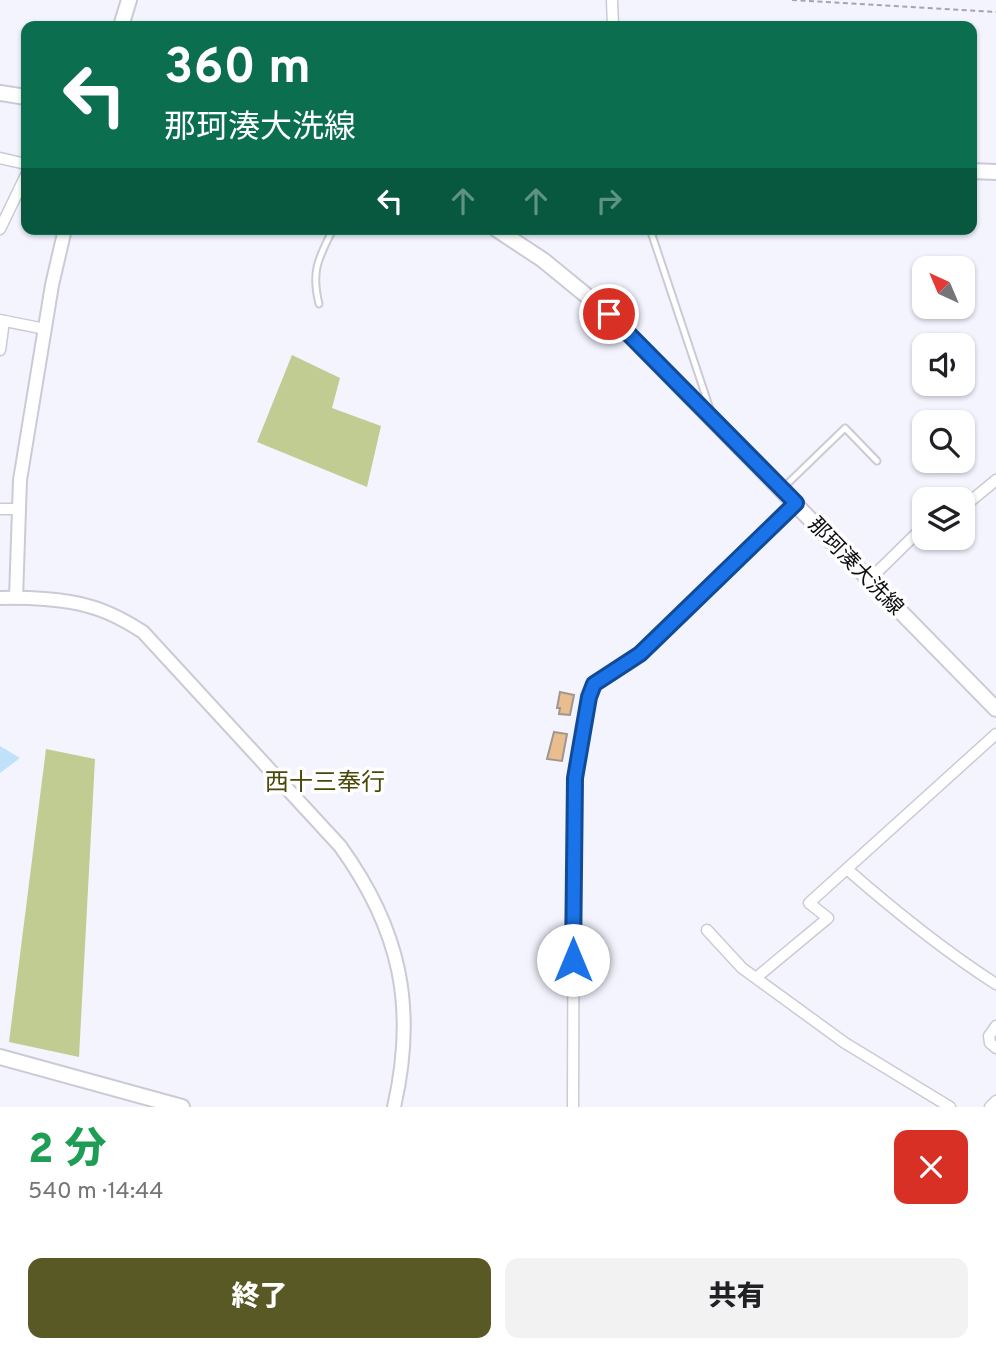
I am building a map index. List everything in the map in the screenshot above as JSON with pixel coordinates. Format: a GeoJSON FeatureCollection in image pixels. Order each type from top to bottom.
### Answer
{"type":"FeatureCollection","features":[{"type":"Feature","properties":{"kind":"main road"},"geometry":{"type":"LineString","coordinates":[[122,21],[128,0]]}},
{"type":"Feature","properties":{"kind":"main road"},"geometry":{"type":"LineString","coordinates":[[0,93],[21,96]]}},
{"type":"Feature","properties":{"kind":"main road"},"geometry":{"type":"LineString","coordinates":[[977,171],[996,172]]}},
{"type":"Feature","properties":{"kind":"main road","name":"那珂湊大洗線"},"geometry":{"type":"LineString","coordinates":[[505,235],[543,260],[609,314],[996,709]]}},
{"type":"Feature","properties":{"kind":"main road"},"geometry":{"type":"LineString","coordinates":[[0,1057],[182,1107]]}},
{"type":"Feature","properties":{"kind":"street"},"geometry":{"type":"LineString","coordinates":[[612,0],[613,21]]}},
{"type":"Feature","properties":{"kind":"street"},"geometry":{"type":"LineString","coordinates":[[0,159],[21,163]]}},
{"type":"Feature","properties":{"kind":"street"},"geometry":{"type":"LineString","coordinates":[[0,229],[21,185]]}},
{"type":"Feature","properties":{"kind":"street"},"geometry":{"type":"LineString","coordinates":[[16,598],[20,480],[64,235]]}},
{"type":"Feature","properties":{"kind":"street"},"geometry":{"type":"LineString","coordinates":[[0,350],[2,321],[45,329]]}},
{"type":"Feature","properties":{"kind":"street"},"geometry":{"type":"LineString","coordinates":[[975,497],[996,480]]}},
{"type":"Feature","properties":{"kind":"street"},"geometry":{"type":"LineString","coordinates":[[573,1107],[575,778],[589,697],[594,684],[640,654],[796,503]]}},
{"type":"Feature","properties":{"kind":"street"},"geometry":{"type":"LineString","coordinates":[[0,509],[19,509]]}},
{"type":"Feature","properties":{"kind":"street"},"geometry":{"type":"LineString","coordinates":[[869,580],[912,538]]}},
{"type":"Feature","properties":{"kind":"street"},"geometry":{"type":"LineString","coordinates":[[0,598],[86,605],[117,616],[143,632],[340,846],[377,904],[389,934],[403,994],[405,1016],[402,1072],[394,1107]]}},
{"type":"Feature","properties":{"kind":"street"},"geometry":{"type":"LineString","coordinates":[[757,977],[828,918],[809,903],[996,734]]}},
{"type":"Feature","properties":{"kind":"street"},"geometry":{"type":"LineString","coordinates":[[848,870],[913,926],[996,984]]}},
{"type":"Feature","properties":{"kind":"street"},"geometry":{"type":"LineString","coordinates":[[707,930],[743,968],[845,1042],[950,1107]]}},
{"type":"Feature","properties":{"kind":"street"},"geometry":{"type":"LineString","coordinates":[[996,1026],[989,1037],[990,1043],[996,1048]]}},
{"type":"Feature","properties":{"kind":"street"},"geometry":{"type":"LineString","coordinates":[[990,1107],[996,1101]]}},
{"type":"Feature","properties":{"kind":"lane"},"geometry":{"type":"LineString","coordinates":[[319,304],[315,287],[317,260],[330,235]]}},
{"type":"Feature","properties":{"kind":"lane"},"geometry":{"type":"LineString","coordinates":[[652,235],[713,418]]}},
{"type":"Feature","properties":{"kind":"lane"},"geometry":{"type":"LineString","coordinates":[[782,489],[845,428],[877,461]]}},
{"type":"Feature","properties":{"kind":"path"},"geometry":{"type":"LineString","coordinates":[[792,0],[996,12]]}},
{"type":"Feature","properties":{"kind":"green space"},"geometry":{"type":"Polygon","coordinates":[[[292,355],[340,378],[332,408],[381,426],[367,487],[257,442],[292,355]]]}},
{"type":"Feature","properties":{"kind":"green space"},"geometry":{"type":"Polygon","coordinates":[[[46,749],[95,759],[79,1057],[9,1042],[46,749]]]}},
{"type":"Feature","properties":{"kind":"water"},"geometry":{"type":"Polygon","coordinates":[[[0,746],[20,758],[0,773],[0,746]]]}},
{"type":"Feature","properties":{"kind":"building"},"geometry":{"type":"Polygon","coordinates":[[[560,692],[574,695],[570,715],[559,714],[560,708],[557,708],[560,692]]]}},
{"type":"Feature","properties":{"kind":"building"},"geometry":{"type":"Polygon","coordinates":[[[554,732],[567,734],[562,761],[547,759],[554,732]]]}},
{"type":"Feature","properties":{"kind":"district","name":"西十三奉行"},"geometry":{"type":"Point","coordinates":[325,782]}},
{"type":"Feature","properties":{"kind":"route"},"geometry":{"type":"LineString","coordinates":[[573,960],[575,778],[589,697],[594,684],[640,654],[657,639],[796,503],[609,314]]}}]}
